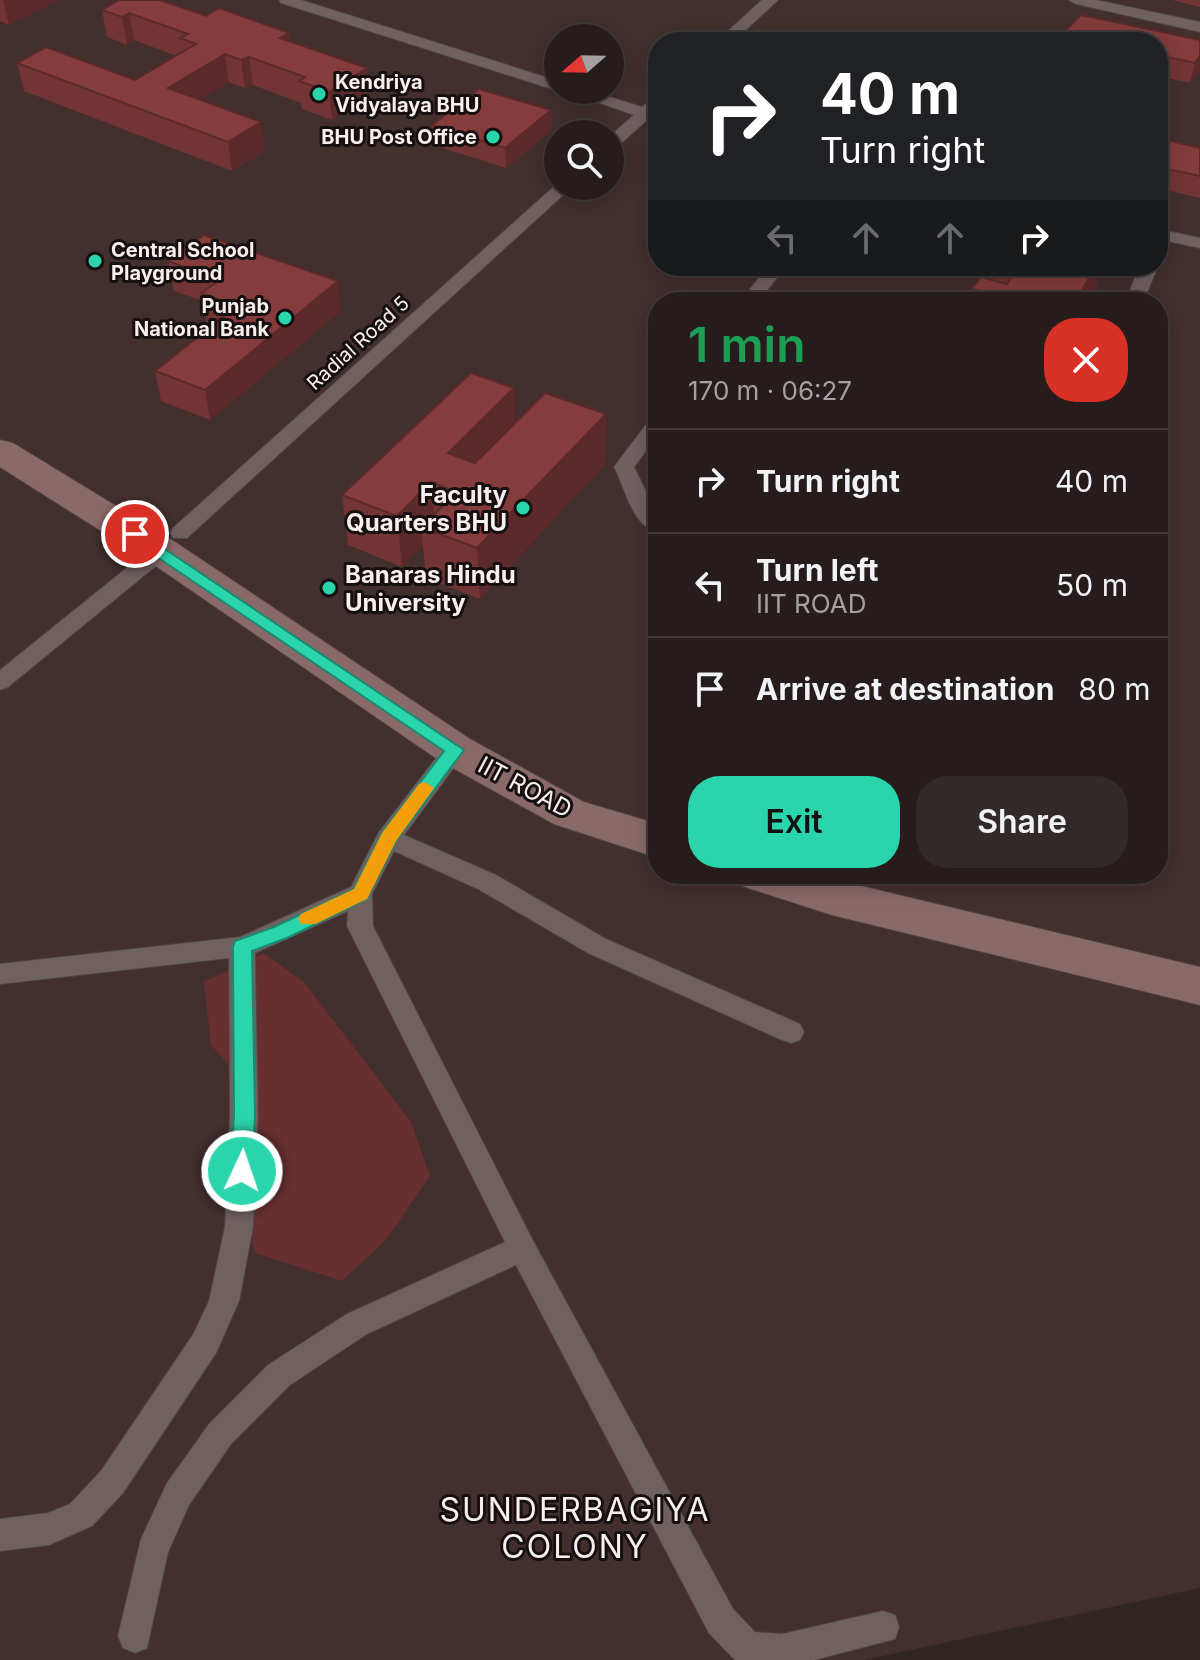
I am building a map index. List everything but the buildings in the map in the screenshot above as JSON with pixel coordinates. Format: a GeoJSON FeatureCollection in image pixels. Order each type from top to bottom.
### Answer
{"type":"FeatureCollection","features":[{"type":"Feature","properties":{"kind":"street","name":"IIT ROAD"},"geometry":{"type":"LineString","coordinates":[[0,451],[171,542],[455,750],[569,813],[648,838]]}},
{"type":"Feature","properties":{"kind":"street"},"geometry":{"type":"LineString","coordinates":[[789,884],[832,898],[1200,986]]}},
{"type":"Feature","properties":{"kind":"lane"},"geometry":{"type":"LineString","coordinates":[[286,0],[544,82]]}},
{"type":"Feature","properties":{"kind":"lane"},"geometry":{"type":"LineString","coordinates":[[735,32],[771,0]]}},
{"type":"Feature","properties":{"kind":"lane"},"geometry":{"type":"LineString","coordinates":[[1076,0],[1200,27]]}},
{"type":"Feature","properties":{"kind":"lane"},"geometry":{"type":"LineString","coordinates":[[624,103],[648,109]]}},
{"type":"Feature","properties":{"kind":"lane"},"geometry":{"type":"LineString","coordinates":[[624,134],[648,116]]}},
{"type":"Feature","properties":{"kind":"lane","name":"Radial Road 5"},"geometry":{"type":"LineString","coordinates":[[0,682],[171,542],[550,200]]}},
{"type":"Feature","properties":{"kind":"lane"},"geometry":{"type":"LineString","coordinates":[[1168,239],[1200,243]]}},
{"type":"Feature","properties":{"kind":"lane"},"geometry":{"type":"LineString","coordinates":[[757,292],[769,276]]}},
{"type":"Feature","properties":{"kind":"lane"},"geometry":{"type":"LineString","coordinates":[[648,435],[624,467],[632,480],[644,517],[648,520]]}},
{"type":"Feature","properties":{"kind":"lane"},"geometry":{"type":"LineString","coordinates":[[455,750],[388,838],[360,894],[360,926],[522,1248],[721,1621],[747,1648],[782,1651],[883,1627]]}},
{"type":"Feature","properties":{"kind":"lane"},"geometry":{"type":"LineString","coordinates":[[388,838],[487,882],[597,946],[791,1032]]}},
{"type":"Feature","properties":{"kind":"lane"},"geometry":{"type":"LineString","coordinates":[[0,974],[242,947],[360,894]]}},
{"type":"Feature","properties":{"kind":"lane"},"geometry":{"type":"LineString","coordinates":[[0,1535],[49,1529],[81,1515],[112,1482],[205,1343],[224,1301],[240,1213],[244,1115],[242,947]]}},
{"type":"Feature","properties":{"kind":"lane"},"geometry":{"type":"LineString","coordinates":[[135,1636],[152,1550],[178,1494],[220,1434],[239,1414],[279,1375],[357,1324],[522,1248]]}},
{"type":"Feature","properties":{"kind":"shaded area","name":"Banaras Hindu University"},"geometry":{"type":"Polygon","coordinates":[[[0,0],[1200,0],[1200,1588],[864,1660],[0,1660],[0,0]]]}},
{"type":"Feature","properties":{"kind":"shaded area"},"geometry":{"type":"Polygon","coordinates":[[[263,953],[304,982],[411,1122],[430,1176],[385,1241],[342,1281],[255,1253],[241,1191],[257,1144],[251,1091],[211,1045],[204,982],[263,953]]]}},
{"type":"Feature","properties":{"kind":"slow traffic"},"geometry":{"type":"LineString","coordinates":[[308,919],[360,894],[388,838],[425,788]]}},
{"type":"Feature","properties":{"kind":"place","name":"Kendriya Vidyalaya BHU"},"geometry":{"type":"Point","coordinates":[319,94]}},
{"type":"Feature","properties":{"kind":"place","name":"BHU Post Office"},"geometry":{"type":"Point","coordinates":[493,137]}},
{"type":"Feature","properties":{"kind":"place","name":"Central School Playground"},"geometry":{"type":"Point","coordinates":[95,261]}},
{"type":"Feature","properties":{"kind":"place","name":"Punjab National Bank"},"geometry":{"type":"Point","coordinates":[285,318]}},
{"type":"Feature","properties":{"kind":"place","name":"Faculty Quarters BHU"},"geometry":{"type":"Point","coordinates":[523,508]}},
{"type":"Feature","properties":{"kind":"place","name":"Banaras Hindu University"},"geometry":{"type":"Point","coordinates":[329,588]}},
{"type":"Feature","properties":{"kind":"district","name":"SUNDERBAGIYA COLONY"},"geometry":{"type":"Point","coordinates":[575,1528]}},
{"type":"Feature","properties":{"kind":"route"},"geometry":{"type":"LineString","coordinates":[[135,534],[455,750],[388,838],[360,894],[242,947],[242,1171]]}}]}
